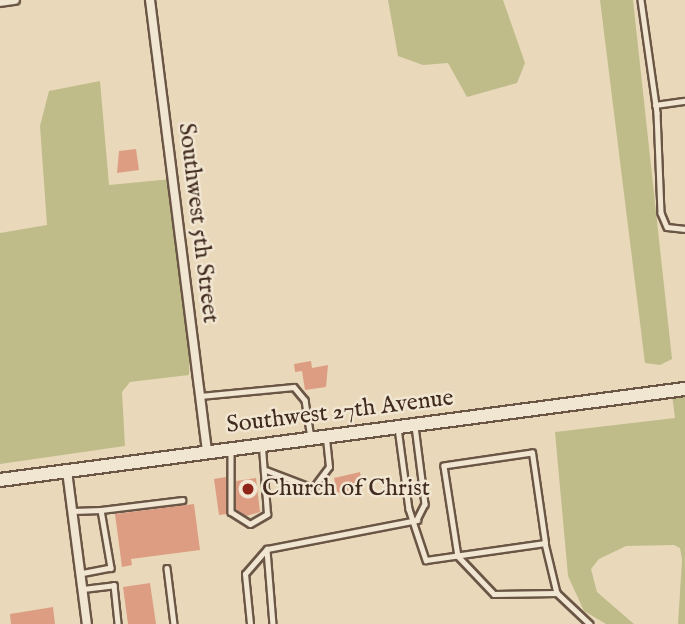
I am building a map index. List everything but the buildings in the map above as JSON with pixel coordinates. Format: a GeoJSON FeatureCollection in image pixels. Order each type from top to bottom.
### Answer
{"type":"FeatureCollection","features":[{"type":"Feature","properties":{"kind":"main road","name":"Southwest 27th Avenue"},"geometry":{"type":"LineString","coordinates":[[0,480],[207,450],[685,389]]}},
{"type":"Feature","properties":{"kind":"street"},"geometry":{"type":"LineString","coordinates":[[0,2],[15,0]]}},
{"type":"Feature","properties":{"kind":"street","name":"Southwest 5th Street"},"geometry":{"type":"LineString","coordinates":[[150,0],[207,450]]}},
{"type":"Feature","properties":{"kind":"street"},"geometry":{"type":"LineString","coordinates":[[67,471],[87,624]]}},
{"type":"Feature","properties":{"kind":"lane"},"geometry":{"type":"LineString","coordinates":[[641,0],[655,105],[661,213],[667,227],[685,229]]}},
{"type":"Feature","properties":{"kind":"lane"},"geometry":{"type":"LineString","coordinates":[[655,105],[685,101]]}},
{"type":"Feature","properties":{"kind":"lane"},"geometry":{"type":"LineString","coordinates":[[200,396],[294,387],[307,407],[311,438]]}},
{"type":"Feature","properties":{"kind":"lane"},"geometry":{"type":"LineString","coordinates":[[415,424],[425,504],[417,520]]}},
{"type":"Feature","properties":{"kind":"lane"},"geometry":{"type":"LineString","coordinates":[[398,427],[409,509],[417,520],[426,560],[545,543]]}},
{"type":"Feature","properties":{"kind":"lane"},"geometry":{"type":"LineString","coordinates":[[265,470],[313,488],[329,467],[326,436]]}},
{"type":"Feature","properties":{"kind":"lane"},"geometry":{"type":"LineString","coordinates":[[231,447],[231,512],[237,519],[250,524],[267,514],[261,443]]}},
{"type":"Feature","properties":{"kind":"lane"},"geometry":{"type":"LineString","coordinates":[[558,593],[494,594],[458,555],[444,466],[532,453],[545,543],[558,593],[590,624]]}},
{"type":"Feature","properties":{"kind":"lane"},"geometry":{"type":"LineString","coordinates":[[73,511],[181,500]]}},
{"type":"Feature","properties":{"kind":"lane"},"geometry":{"type":"LineString","coordinates":[[81,574],[111,568],[101,510]]}},
{"type":"Feature","properties":{"kind":"lane"},"geometry":{"type":"LineString","coordinates":[[250,624],[245,575],[267,549],[417,520]]}},
{"type":"Feature","properties":{"kind":"lane"},"geometry":{"type":"LineString","coordinates":[[267,549],[273,624]]}},
{"type":"Feature","properties":{"kind":"lane"},"geometry":{"type":"LineString","coordinates":[[167,568],[174,624]]}},
{"type":"Feature","properties":{"kind":"lane"},"geometry":{"type":"LineString","coordinates":[[82,589],[114,585],[118,624]]}},
{"type":"Feature","properties":{"kind":"shaded area"},"geometry":{"type":"Polygon","coordinates":[[[388,0],[503,0],[525,63],[517,83],[467,97],[448,63],[423,65],[398,56],[388,0]]]}},
{"type":"Feature","properties":{"kind":"shaded area"},"geometry":{"type":"Polygon","coordinates":[[[600,0],[633,0],[672,359],[660,365],[645,363],[600,0]]]}},
{"type":"Feature","properties":{"kind":"shaded area"},"geometry":{"type":"Polygon","coordinates":[[[100,81],[109,185],[172,179],[190,329],[189,375],[130,382],[122,392],[125,446],[0,464],[0,233],[47,225],[40,126],[49,91],[100,81]]]}},
{"type":"Feature","properties":{"kind":"shaded area"},"geometry":{"type":"Polygon","coordinates":[[[685,394],[685,624],[678,624],[682,560],[680,548],[674,545],[626,546],[599,559],[591,569],[597,592],[634,624],[606,624],[584,611],[568,576],[555,432],[675,418],[672,395],[685,394]]]}},
{"type":"Feature","properties":{"kind":"place","name":"Church of Christ"},"geometry":{"type":"Point","coordinates":[248,489]}}]}
